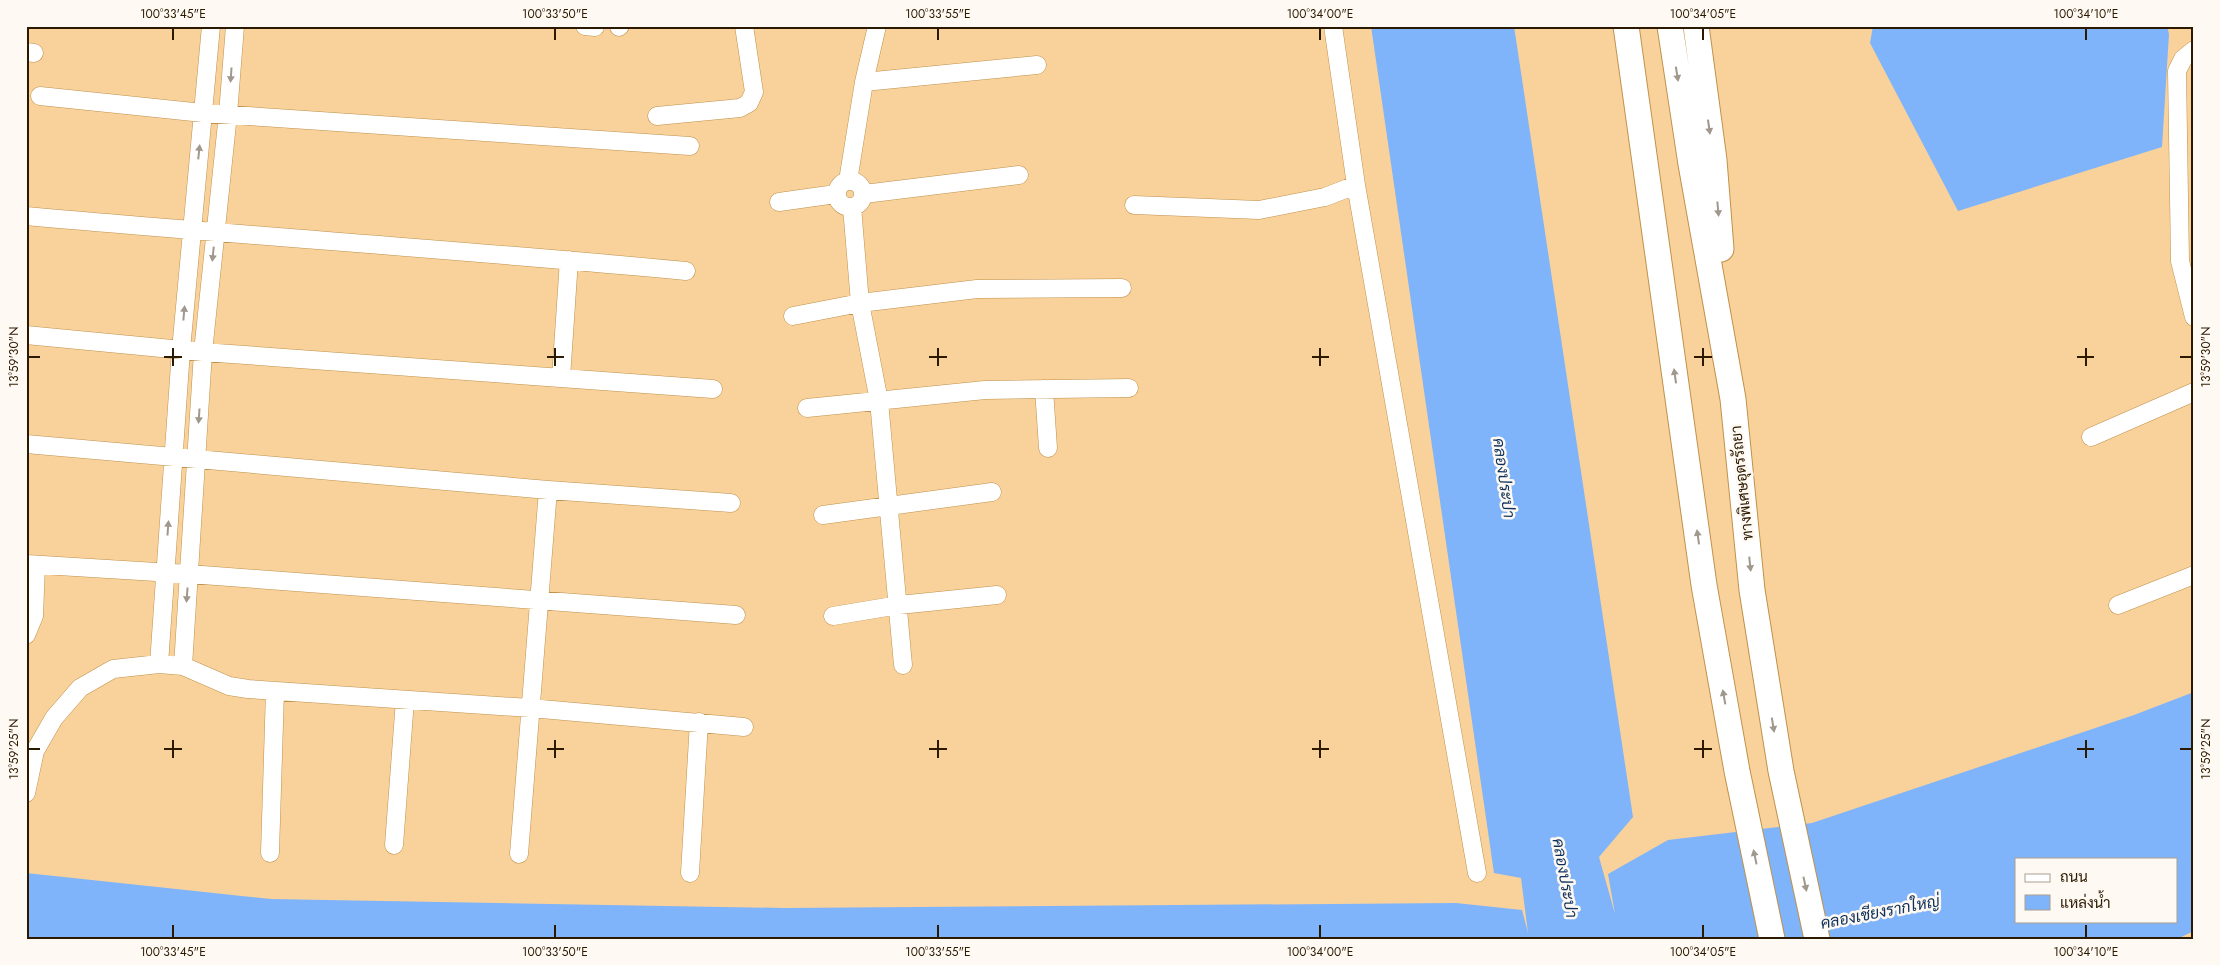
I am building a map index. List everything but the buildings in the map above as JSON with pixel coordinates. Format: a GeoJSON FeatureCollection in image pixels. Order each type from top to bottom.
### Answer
{"type":"FeatureCollection","features":[{"type":"Feature","properties":{"kind":"highway"},"geometry":{"type":"LineString","coordinates":[[1626,26],[1704,585],[1737,771],[1772,939]]}},
{"type":"Feature","properties":{"kind":"highway","name":"ทางพิเศษอุดรรัถยา"},"geometry":{"type":"LineString","coordinates":[[1670,26],[1691,164],[1733,399],[1752,590],[1781,771],[1817,939]]}},
{"type":"Feature","properties":{"kind":"highway"},"geometry":{"type":"LineString","coordinates":[[1696,26],[1714,160],[1733,399]]}},
{"type":"Feature","properties":{"kind":"street"},"geometry":{"type":"LineString","coordinates":[[159,664],[172,458],[211,26]]}},
{"type":"Feature","properties":{"kind":"street"},"geometry":{"type":"LineString","coordinates":[[183,666],[203,352],[228,114],[235,26]]}},
{"type":"Feature","properties":{"kind":"street"},"geometry":{"type":"LineString","coordinates":[[657,116],[740,108],[749,103],[754,92],[744,26]]}},
{"type":"Feature","properties":{"kind":"street"},"geometry":{"type":"LineString","coordinates":[[877,26],[839,203],[843,206],[858,201],[1019,175]]}},
{"type":"Feature","properties":{"kind":"street"},"geometry":{"type":"LineString","coordinates":[[1333,26],[1356,185],[1477,873]]}},
{"type":"Feature","properties":{"kind":"street"},"geometry":{"type":"LineString","coordinates":[[2194,50],[2184,58],[2177,71],[2187,231],[2180,261],[2194,317]]}},
{"type":"Feature","properties":{"kind":"street"},"geometry":{"type":"LineString","coordinates":[[864,82],[1037,65]]}},
{"type":"Feature","properties":{"kind":"street"},"geometry":{"type":"LineString","coordinates":[[40,96],[203,113],[690,146]]}},
{"type":"Feature","properties":{"kind":"street"},"geometry":{"type":"LineString","coordinates":[[779,202],[857,182],[863,189],[858,201],[860,302],[878,401],[899,605],[903,666]]}},
{"type":"Feature","properties":{"kind":"street"},"geometry":{"type":"LineString","coordinates":[[1134,205],[1259,210],[1325,197],[1356,185]]}},
{"type":"Feature","properties":{"kind":"street"},"geometry":{"type":"LineString","coordinates":[[26,216],[191,231],[569,260],[686,272]]}},
{"type":"Feature","properties":{"kind":"street"},"geometry":{"type":"LineString","coordinates":[[561,378],[569,260]]}},
{"type":"Feature","properties":{"kind":"street"},"geometry":{"type":"LineString","coordinates":[[793,316],[860,302],[977,289],[1122,288]]}},
{"type":"Feature","properties":{"kind":"street"},"geometry":{"type":"LineString","coordinates":[[26,334],[203,352],[713,389]]}},
{"type":"Feature","properties":{"kind":"street"},"geometry":{"type":"LineString","coordinates":[[807,408],[985,390],[1129,388]]}},
{"type":"Feature","properties":{"kind":"street"},"geometry":{"type":"LineString","coordinates":[[1044,389],[1048,448]]}},
{"type":"Feature","properties":{"kind":"street"},"geometry":{"type":"LineString","coordinates":[[2091,437],[2194,392]]}},
{"type":"Feature","properties":{"kind":"street"},"geometry":{"type":"LineString","coordinates":[[26,444],[548,490],[731,503]]}},
{"type":"Feature","properties":{"kind":"street"},"geometry":{"type":"LineString","coordinates":[[519,854],[548,490]]}},
{"type":"Feature","properties":{"kind":"street"},"geometry":{"type":"LineString","coordinates":[[823,515],[992,492]]}},
{"type":"Feature","properties":{"kind":"street"},"geometry":{"type":"LineString","coordinates":[[26,635],[34,616],[31,564],[736,615]]}},
{"type":"Feature","properties":{"kind":"street"},"geometry":{"type":"LineString","coordinates":[[2118,605],[2194,575]]}},
{"type":"Feature","properties":{"kind":"street"},"geometry":{"type":"LineString","coordinates":[[832,616],[899,605],[997,595]]}},
{"type":"Feature","properties":{"kind":"street"},"geometry":{"type":"LineString","coordinates":[[26,793],[35,751],[54,718],[80,688],[113,669],[159,664],[183,666],[229,686],[274,692],[530,708],[744,727]]}},
{"type":"Feature","properties":{"kind":"street"},"geometry":{"type":"LineString","coordinates":[[270,853],[274,692]]}},
{"type":"Feature","properties":{"kind":"street"},"geometry":{"type":"LineString","coordinates":[[394,845],[405,700]]}},
{"type":"Feature","properties":{"kind":"street"},"geometry":{"type":"LineString","coordinates":[[690,873],[699,722]]}},
{"type":"Feature","properties":{"kind":"water"},"geometry":{"type":"Polygon","coordinates":[[[1371,26],[1514,26],[1633,817],[1599,857],[1615,914],[1608,874],[1668,840],[1812,823],[2134,715],[2194,692],[2194,931],[2177,939],[26,939],[26,873],[271,899],[784,908],[1456,903],[1522,910],[1528,933],[1521,878],[1494,873],[1371,26]]]}},
{"type":"Feature","properties":{"kind":"water"},"geometry":{"type":"Polygon","coordinates":[[[1873,26],[2167,26],[2169,34],[2162,147],[1958,211],[1870,43],[1873,26]]]}},
{"type":"Feature","properties":{"kind":"water label","name":"คลองประปา"},"geometry":{"type":"Point","coordinates":[1504,478]}},
{"type":"Feature","properties":{"kind":"water label","name":"คลองประปา"},"geometry":{"type":"Point","coordinates":[1565,878]}},
{"type":"Feature","properties":{"kind":"water label","name":"คลองเชียงรากใหญ่"},"geometry":{"type":"Point","coordinates":[1880,912]}}]}
